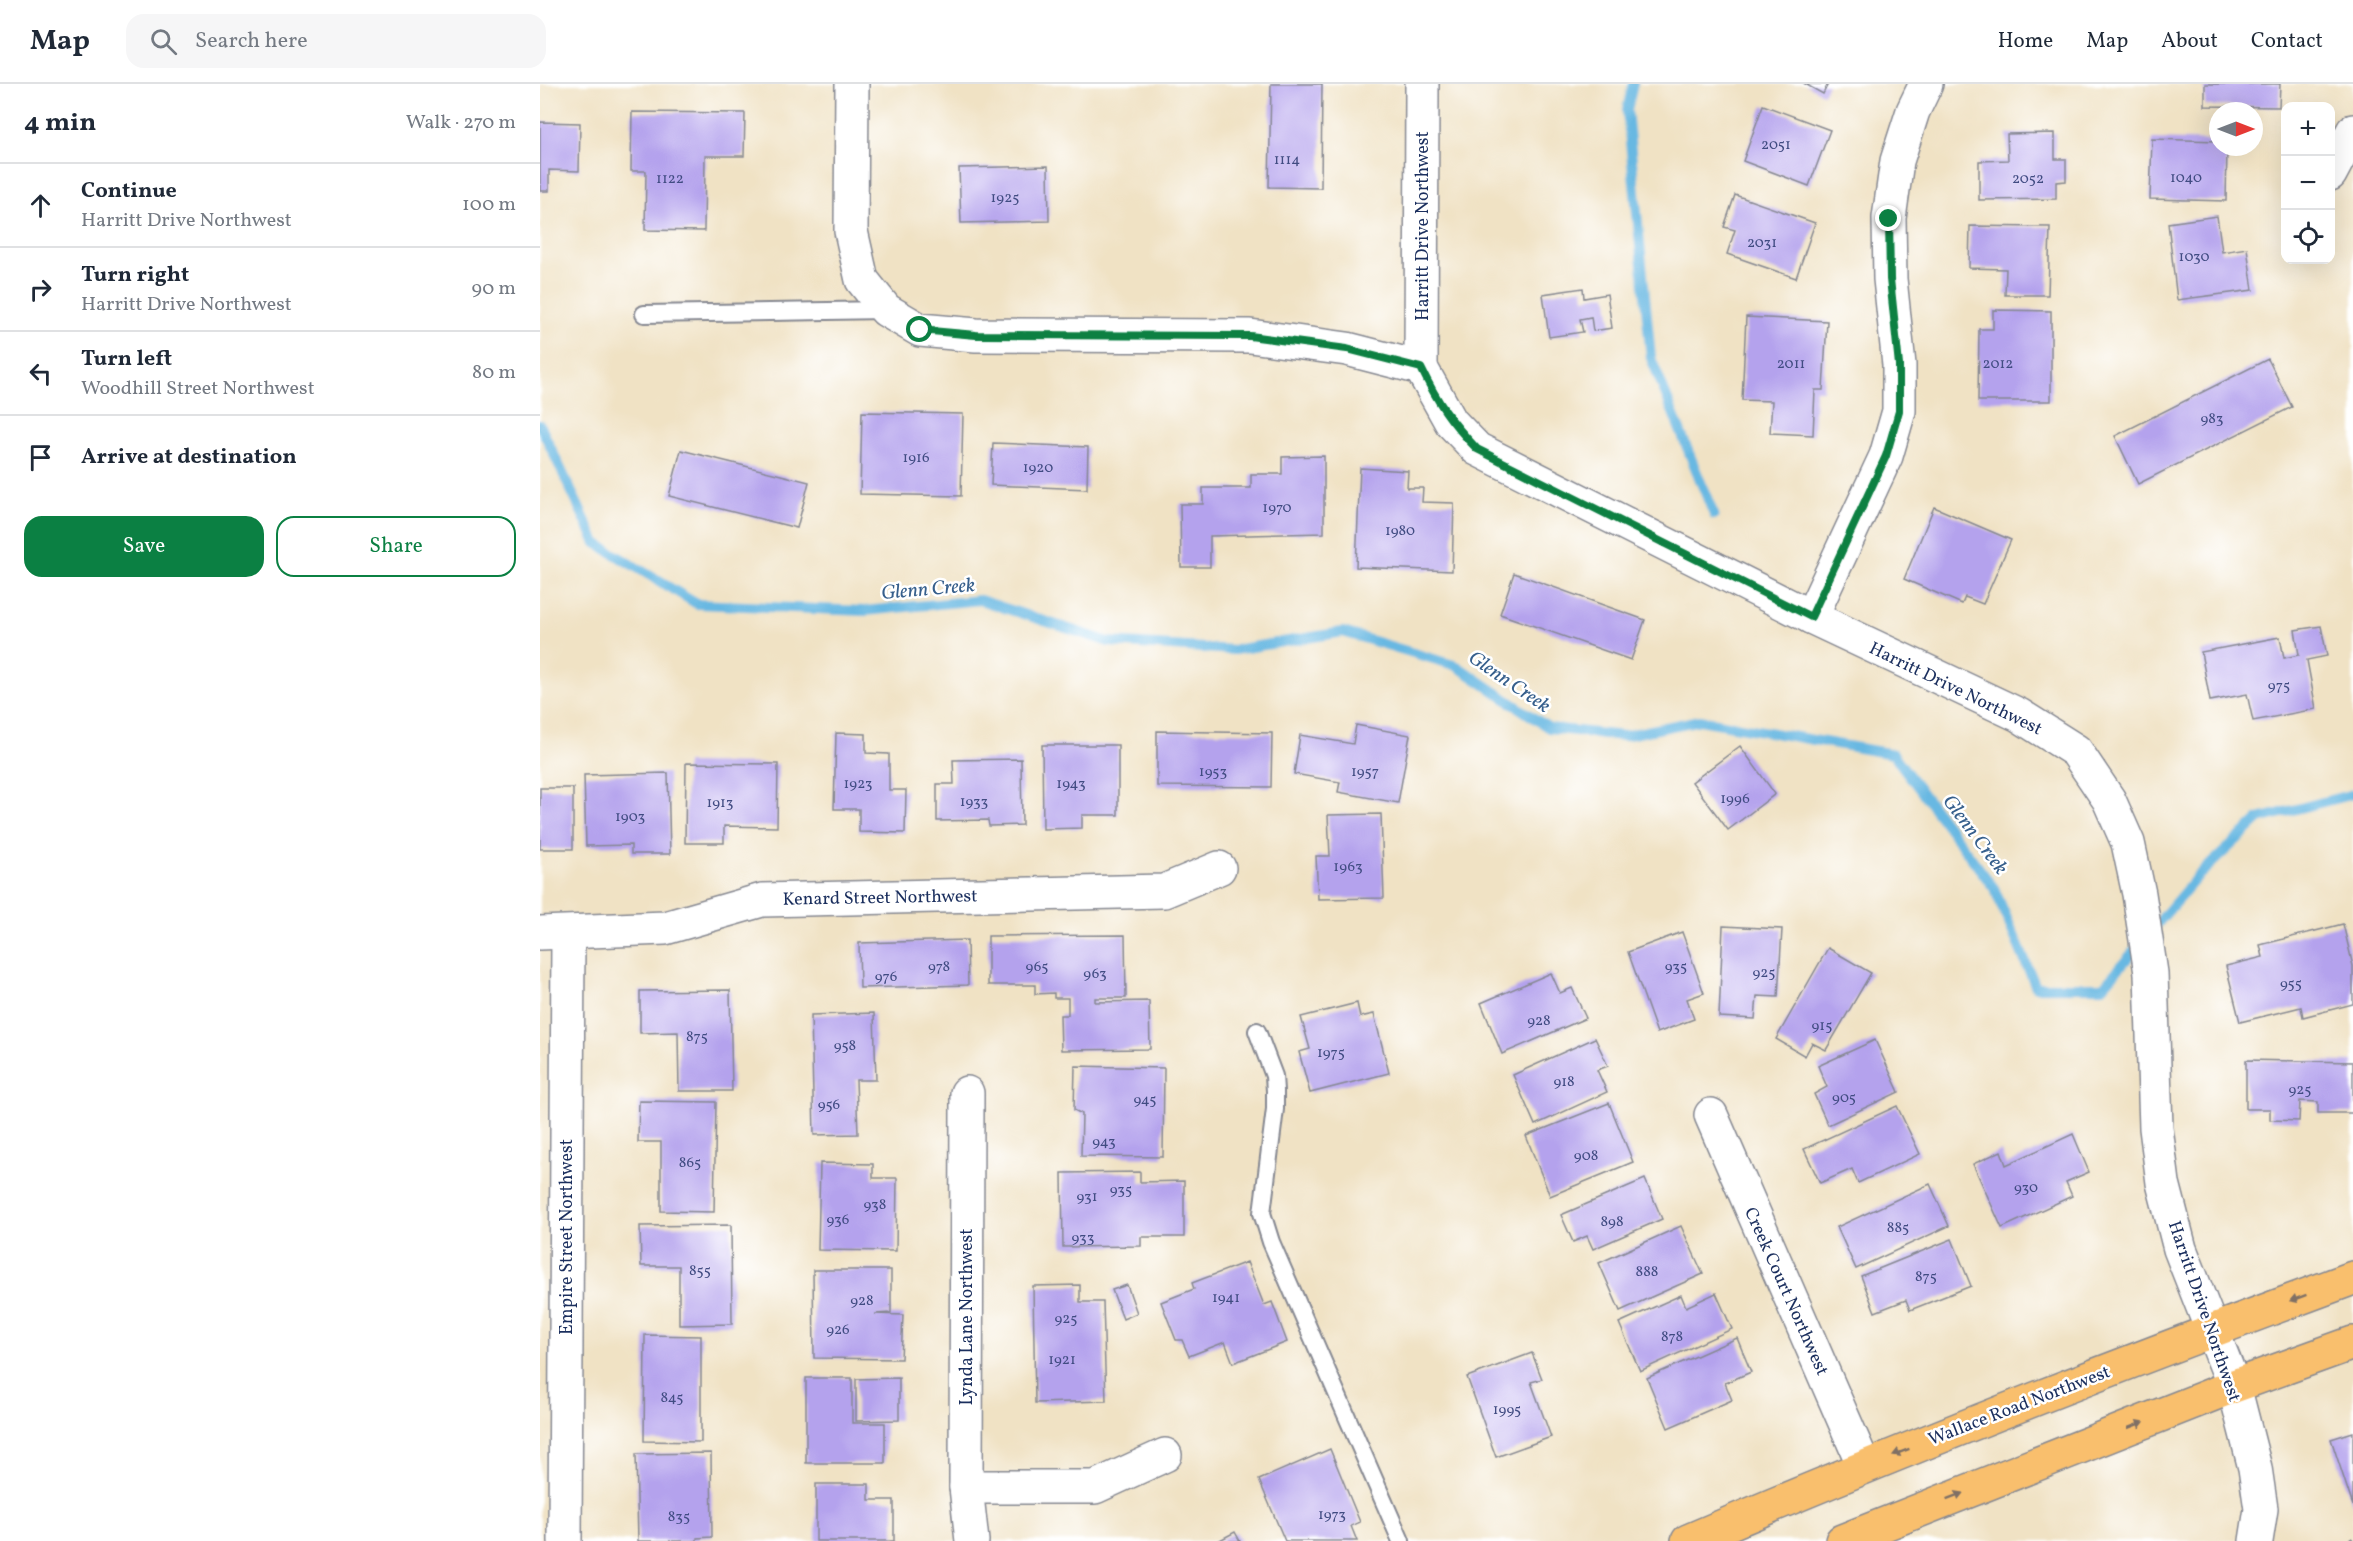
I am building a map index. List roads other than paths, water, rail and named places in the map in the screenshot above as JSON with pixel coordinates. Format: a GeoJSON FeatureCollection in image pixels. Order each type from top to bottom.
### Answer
{"type":"FeatureCollection","features":[{"type":"Feature","properties":{"kind":"main road","name":"Wallace Road Northwest"},"geometry":{"type":"LineString","coordinates":[[1688,1541],[1864,1466],[2353,1278]]}},
{"type":"Feature","properties":{"kind":"main road"},"geometry":{"type":"LineString","coordinates":[[1842,1541],[1884,1533],[2234,1386],[2353,1343]]}},
{"type":"Feature","properties":{"kind":"street"},"geometry":{"type":"LineString","coordinates":[[852,84],[851,231],[861,280],[886,310],[920,330],[976,335],[1250,336],[1347,349],[1421,368]]}},
{"type":"Feature","properties":{"kind":"street","name":"Harritt Drive Northwest"},"geometry":{"type":"LineString","coordinates":[[1422,84],[1421,368],[1451,422],[1477,449],[1811,617],[2019,715],[2076,751],[2109,800],[2128,843],[2139,894],[2151,973],[2156,1128],[2163,1183],[2180,1249],[2234,1386],[2255,1468],[2261,1509],[2256,1541]]}},
{"type":"Feature","properties":{"kind":"street"},"geometry":{"type":"LineString","coordinates":[[1811,617],[1886,456],[1899,411],[1899,365],[1890,279],[1889,219],[1897,161],[1913,111],[1926,84]]}},
{"type":"Feature","properties":{"kind":"street"},"geometry":{"type":"LineString","coordinates":[[2335,166],[2353,131]]}},
{"type":"Feature","properties":{"kind":"street","name":"Kenard Street Northwest"},"geometry":{"type":"LineString","coordinates":[[554,933],[665,928],[762,900],[1164,891],[1219,868]]}},
{"type":"Feature","properties":{"kind":"street","name":"Empire Street Northwest"},"geometry":{"type":"LineString","coordinates":[[554,933],[565,1541]]}},
{"type":"Feature","properties":{"kind":"street","name":"Lynda Lane Northwest"},"geometry":{"type":"LineString","coordinates":[[967,1093],[966,1487],[972,1541]]}},
{"type":"Feature","properties":{"kind":"street","name":"Creek Court Northwest"},"geometry":{"type":"LineString","coordinates":[[1711,1115],[1864,1466]]}},
{"type":"Feature","properties":{"kind":"street"},"geometry":{"type":"LineString","coordinates":[[966,1487],[1095,1486],[1165,1455]]}},
{"type":"Feature","properties":{"kind":"lane"},"geometry":{"type":"LineString","coordinates":[[644,314],[886,310]]}},
{"type":"Feature","properties":{"kind":"lane"},"geometry":{"type":"LineString","coordinates":[[1257,1031],[1274,1076],[1275,1091],[1275,1109],[1262,1212],[1271,1242],[1401,1541]]}},
{"type":"Feature","properties":{"kind":"waterway"},"geometry":{"type":"LineString","coordinates":[[1633,84],[1627,110],[1651,358],[1714,515]]}},
{"type":"Feature","properties":{"kind":"waterway","name":"Glenn Creek"},"geometry":{"type":"LineString","coordinates":[[540,425],[596,543],[697,604],[864,611],[980,600],[1109,642],[1234,650],[1343,632],[1457,666],[1549,728],[1623,736],[1700,720],[1893,754],[1994,888],[2036,987],[2103,987],[2140,944]]}},
{"type":"Feature","properties":{"kind":"waterway","name":"Glenn Creek"},"geometry":{"type":"LineString","coordinates":[[2152,930],[2197,877],[2259,819],[2353,794]]}}]}
